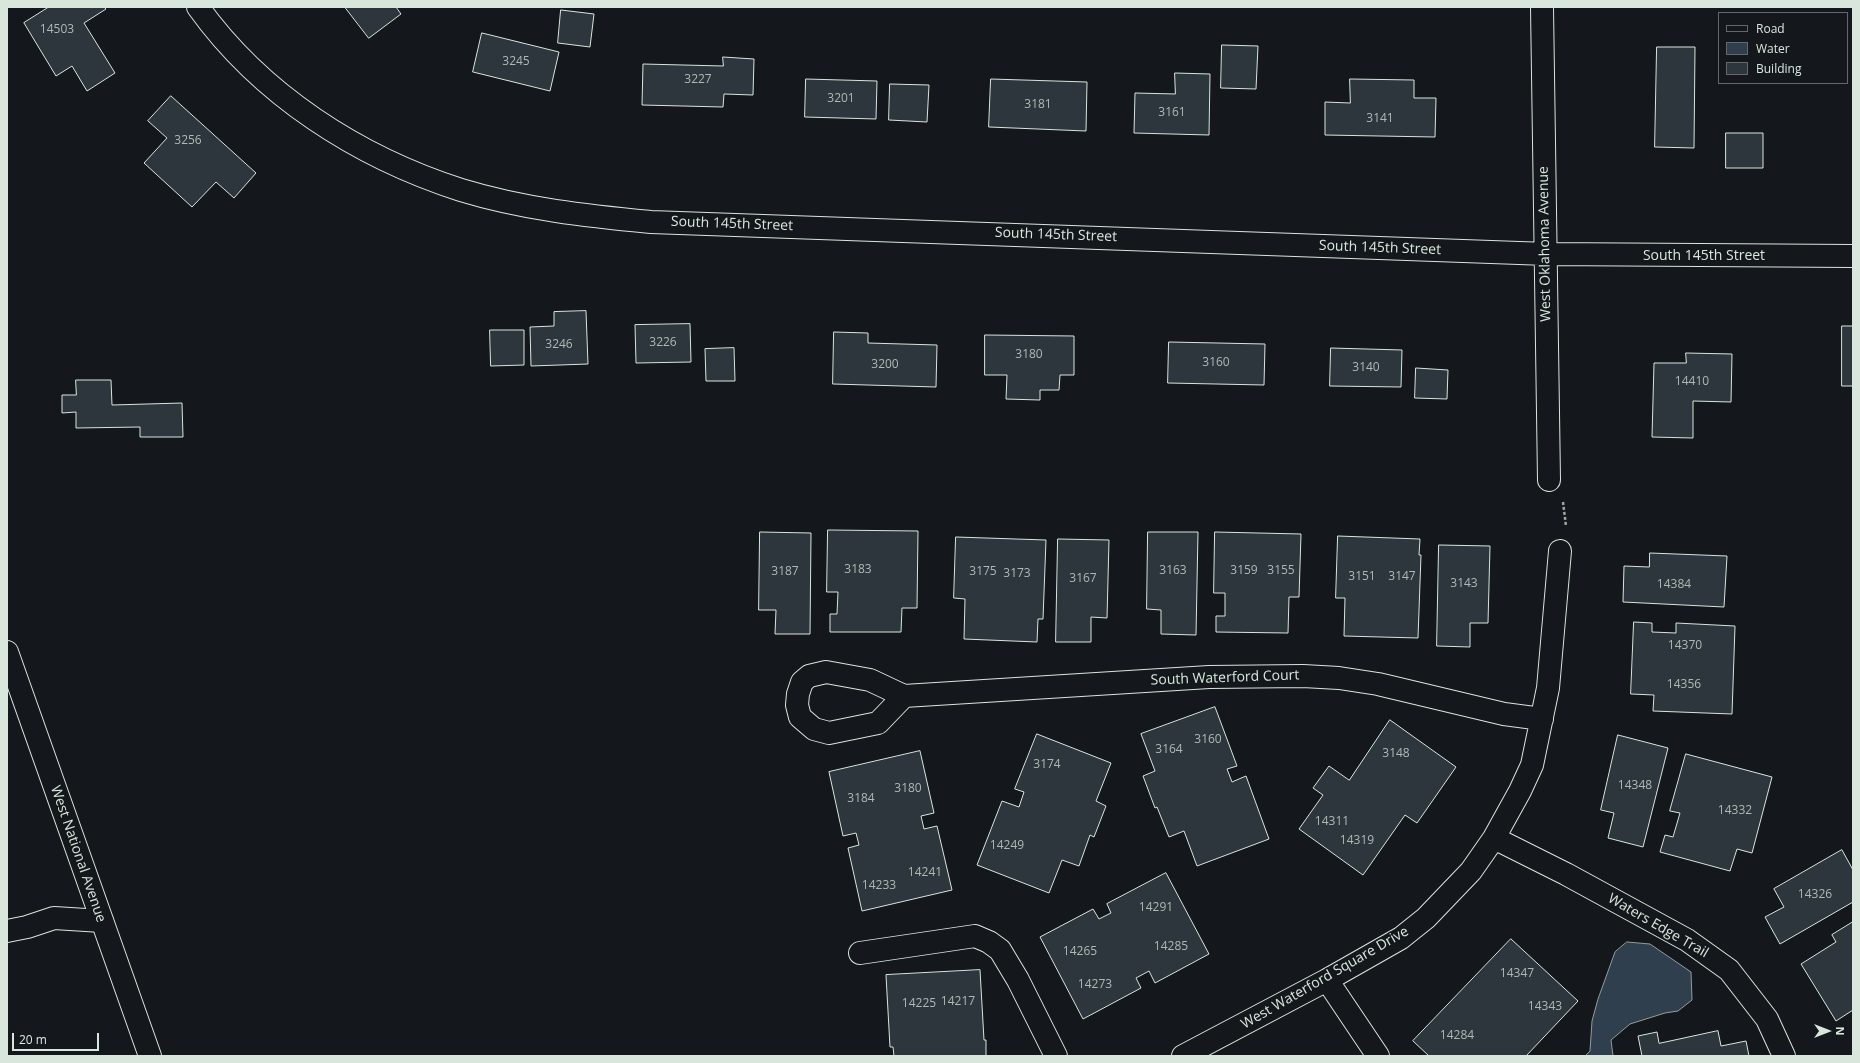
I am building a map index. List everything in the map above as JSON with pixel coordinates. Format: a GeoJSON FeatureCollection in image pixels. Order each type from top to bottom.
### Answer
{"type":"FeatureCollection","features":[{"type":"Feature","properties":{"kind":"street","name":"South 145th Street"},"geometry":{"type":"LineString","coordinates":[[198,7],[208,21],[256,74],[309,116],[349,141],[397,166],[461,190],[532,207],[590,216],[651,222],[1547,254],[1853,256]]}},
{"type":"Feature","properties":{"kind":"street","name":"West Oklahoma Avenue"},"geometry":{"type":"LineString","coordinates":[[1542,7],[1544,209],[1547,254],[1548,480]]}},
{"type":"Feature","properties":{"kind":"street","name":"West Waterford Square Drive"},"geometry":{"type":"LineString","coordinates":[[1183,1056],[1327,980],[1401,938],[1426,918],[1471,871],[1494,838],[1520,791],[1532,765],[1548,688],[1560,551]]}},
{"type":"Feature","properties":{"kind":"street","name":"West National Avenue"},"geometry":{"type":"LineString","coordinates":[[7,652],[150,1056]]}},
{"type":"Feature","properties":{"kind":"street","name":"South Waterford Court"},"geometry":{"type":"LineString","coordinates":[[904,696],[1209,677],[1303,676],[1339,678],[1378,684],[1504,714],[1542,719]]}},
{"type":"Feature","properties":{"kind":"street","name":"Waters Edge Trail"},"geometry":{"type":"LineString","coordinates":[[1494,838],[1566,874],[1688,940],[1729,970],[1767,1019],[1784,1056]]}},
{"type":"Feature","properties":{"kind":"street"},"geometry":{"type":"LineString","coordinates":[[7,931],[27,927],[54,918],[102,921]]}},
{"type":"Feature","properties":{"kind":"street"},"geometry":{"type":"LineString","coordinates":[[860,953],[975,936],[989,942],[1000,950],[1018,980],[1056,1056]]}},
{"type":"Feature","properties":{"kind":"street"},"geometry":{"type":"LineString","coordinates":[[1327,980],[1378,1056]]}},
{"type":"Feature","properties":{"kind":"path"},"geometry":{"type":"LineString","coordinates":[[1548,480],[1563,498],[1567,540],[1560,551]]}},
{"type":"Feature","properties":{"kind":"water"},"geometry":{"type":"Polygon","coordinates":[[[1627,942],[1650,944],[1691,972],[1692,1000],[1678,1011],[1665,1013],[1630,1024],[1611,1040],[1613,1056],[1585,1056],[1590,1051],[1592,1021],[1598,999],[1615,952],[1627,942]]]}},
{"type":"Feature","properties":{"kind":"building"},"geometry":{"type":"Polygon","coordinates":[[[49,7],[104,7],[106,9],[84,23],[115,73],[87,91],[72,66],[56,76],[24,23],[49,7]]]}},
{"type":"Feature","properties":{"kind":"building"},"geometry":{"type":"Polygon","coordinates":[[[345,7],[396,7],[401,14],[369,38],[345,7]]]}},
{"type":"Feature","properties":{"kind":"building"},"geometry":{"type":"Polygon","coordinates":[[[561,10],[594,14],[590,47],[558,43],[561,10]]]}},
{"type":"Feature","properties":{"kind":"building"},"geometry":{"type":"Polygon","coordinates":[[[482,33],[559,52],[550,91],[473,72],[482,33]]]}},
{"type":"Feature","properties":{"kind":"building"},"geometry":{"type":"Polygon","coordinates":[[[1222,45],[1258,46],[1256,89],[1221,88],[1222,45]]]}},
{"type":"Feature","properties":{"kind":"building"},"geometry":{"type":"Polygon","coordinates":[[[1657,47],[1695,47],[1694,148],[1655,147],[1657,47]]]}},
{"type":"Feature","properties":{"kind":"building"},"geometry":{"type":"Polygon","coordinates":[[[723,57],[754,59],[753,95],[724,94],[723,107],[642,105],[643,64],[723,66],[723,57]]]}},
{"type":"Feature","properties":{"kind":"building"},"geometry":{"type":"Polygon","coordinates":[[[1175,73],[1210,74],[1209,135],[1134,133],[1135,93],[1175,94],[1175,73]]]}},
{"type":"Feature","properties":{"kind":"building"},"geometry":{"type":"Polygon","coordinates":[[[806,79],[877,81],[876,119],[805,117],[806,79]]]}},
{"type":"Feature","properties":{"kind":"building"},"geometry":{"type":"Polygon","coordinates":[[[991,79],[1087,82],[1086,131],[989,127],[991,79]]]}},
{"type":"Feature","properties":{"kind":"building"},"geometry":{"type":"Polygon","coordinates":[[[1350,79],[1414,80],[1414,98],[1436,98],[1435,137],[1325,135],[1325,102],[1350,103],[1350,79]]]}},
{"type":"Feature","properties":{"kind":"building"},"geometry":{"type":"Polygon","coordinates":[[[890,84],[929,85],[927,122],[889,120],[890,84]]]}},
{"type":"Feature","properties":{"kind":"building"},"geometry":{"type":"Polygon","coordinates":[[[171,96],[256,173],[234,198],[216,182],[192,207],[144,163],[167,138],[148,121],[171,96]]]}},
{"type":"Feature","properties":{"kind":"building"},"geometry":{"type":"Polygon","coordinates":[[[1726,133],[1763,133],[1763,168],[1726,168],[1726,133]]]}},
{"type":"Feature","properties":{"kind":"building"},"geometry":{"type":"Polygon","coordinates":[[[586,311],[588,364],[531,366],[530,327],[554,326],[554,312],[586,311]]]}},
{"type":"Feature","properties":{"kind":"building"},"geometry":{"type":"Polygon","coordinates":[[[690,324],[691,362],[636,363],[635,325],[690,324]]]}},
{"type":"Feature","properties":{"kind":"building"},"geometry":{"type":"Polygon","coordinates":[[[1842,326],[1853,326],[1853,386],[1842,386],[1842,326]]]}},
{"type":"Feature","properties":{"kind":"building"},"geometry":{"type":"Polygon","coordinates":[[[490,330],[524,330],[524,365],[491,366],[490,330]]]}},
{"type":"Feature","properties":{"kind":"building"},"geometry":{"type":"Polygon","coordinates":[[[834,332],[868,333],[868,343],[937,345],[936,387],[833,384],[834,332]]]}},
{"type":"Feature","properties":{"kind":"building"},"geometry":{"type":"Polygon","coordinates":[[[985,335],[1074,336],[1074,375],[1060,375],[1059,390],[1040,390],[1040,400],[1006,399],[1007,375],[985,375],[985,335]]]}},
{"type":"Feature","properties":{"kind":"building"},"geometry":{"type":"Polygon","coordinates":[[[1169,342],[1265,344],[1264,385],[1168,383],[1169,342]]]}},
{"type":"Feature","properties":{"kind":"building"},"geometry":{"type":"Polygon","coordinates":[[[734,348],[735,381],[706,381],[705,349],[734,348]]]}},
{"type":"Feature","properties":{"kind":"building"},"geometry":{"type":"Polygon","coordinates":[[[1331,348],[1402,350],[1401,387],[1330,386],[1331,348]]]}},
{"type":"Feature","properties":{"kind":"building"},"geometry":{"type":"Polygon","coordinates":[[[1686,353],[1732,354],[1731,402],[1693,401],[1693,438],[1652,437],[1654,363],[1686,363],[1686,353]]]}},
{"type":"Feature","properties":{"kind":"building"},"geometry":{"type":"Polygon","coordinates":[[[1416,368],[1448,370],[1447,399],[1415,398],[1416,368]]]}},
{"type":"Feature","properties":{"kind":"building"},"geometry":{"type":"Polygon","coordinates":[[[76,380],[111,380],[112,405],[182,403],[183,437],[140,437],[140,427],[76,428],[76,412],[62,413],[62,395],[76,395],[76,380]]]}},
{"type":"Feature","properties":{"kind":"building"},"geometry":{"type":"Polygon","coordinates":[[[828,530],[918,531],[917,608],[902,608],[901,632],[830,632],[830,614],[837,614],[838,592],[827,592],[828,530]]]}},
{"type":"Feature","properties":{"kind":"building"},"geometry":{"type":"Polygon","coordinates":[[[760,532],[811,533],[810,634],[775,634],[776,610],[759,610],[760,532]]]}},
{"type":"Feature","properties":{"kind":"building"},"geometry":{"type":"Polygon","coordinates":[[[1148,532],[1198,532],[1196,635],[1161,634],[1161,610],[1147,609],[1148,532]]]}},
{"type":"Feature","properties":{"kind":"building"},"geometry":{"type":"Polygon","coordinates":[[[1215,532],[1301,534],[1299,597],[1289,597],[1288,633],[1216,632],[1216,616],[1225,616],[1225,593],[1214,593],[1215,532]]]}},
{"type":"Feature","properties":{"kind":"building"},"geometry":{"type":"Polygon","coordinates":[[[1338,536],[1420,539],[1419,555],[1421,555],[1418,638],[1344,636],[1345,598],[1336,598],[1338,536]]]}},
{"type":"Feature","properties":{"kind":"building"},"geometry":{"type":"Polygon","coordinates":[[[956,537],[1046,540],[1043,619],[1038,619],[1037,642],[964,639],[965,599],[954,598],[956,537]]]}},
{"type":"Feature","properties":{"kind":"building"},"geometry":{"type":"Polygon","coordinates":[[[1058,539],[1109,540],[1107,618],[1091,617],[1091,642],[1056,642],[1058,539]]]}},
{"type":"Feature","properties":{"kind":"building"},"geometry":{"type":"Polygon","coordinates":[[[1439,545],[1490,546],[1488,623],[1470,623],[1470,647],[1437,646],[1439,545]]]}},
{"type":"Feature","properties":{"kind":"building"},"geometry":{"type":"Polygon","coordinates":[[[1650,553],[1727,556],[1724,607],[1623,602],[1624,566],[1649,567],[1650,553]]]}},
{"type":"Feature","properties":{"kind":"building"},"geometry":{"type":"Polygon","coordinates":[[[1634,622],[1652,623],[1652,632],[1676,633],[1676,623],[1735,626],[1732,714],[1653,711],[1654,695],[1631,694],[1634,622]]]}},
{"type":"Feature","properties":{"kind":"building"},"geometry":{"type":"Polygon","coordinates":[[[1215,707],[1237,766],[1227,769],[1232,782],[1246,776],[1269,839],[1197,866],[1184,831],[1169,837],[1157,807],[1155,808],[1143,776],[1155,771],[1141,734],[1215,707]]]}},
{"type":"Feature","properties":{"kind":"building"},"geometry":{"type":"Polygon","coordinates":[[[1390,720],[1456,767],[1417,823],[1405,815],[1363,875],[1299,829],[1323,795],[1313,788],[1329,766],[1349,780],[1390,720]]]}},
{"type":"Feature","properties":{"kind":"building"},"geometry":{"type":"Polygon","coordinates":[[[1037,734],[1111,763],[1096,801],[1106,806],[1094,837],[1090,835],[1079,866],[1062,860],[1049,893],[977,865],[1002,801],[1019,807],[1024,792],[1015,789],[1037,734]]]}},
{"type":"Feature","properties":{"kind":"building"},"geometry":{"type":"Polygon","coordinates":[[[1618,735],[1668,748],[1643,847],[1608,838],[1614,813],[1601,810],[1618,735]]]}},
{"type":"Feature","properties":{"kind":"building"},"geometry":{"type":"Polygon","coordinates":[[[920,751],[934,813],[921,816],[924,829],[937,826],[952,890],[862,911],[848,848],[859,845],[856,833],[843,836],[829,772],[920,751]]]}},
{"type":"Feature","properties":{"kind":"building"},"geometry":{"type":"Polygon","coordinates":[[[1686,754],[1772,777],[1752,853],[1737,849],[1730,871],[1660,852],[1665,835],[1673,837],[1680,813],[1670,811],[1686,754]]]}},
{"type":"Feature","properties":{"kind":"building"},"geometry":{"type":"Polygon","coordinates":[[[1842,850],[1853,870],[1853,902],[1780,944],[1765,917],[1784,907],[1774,889],[1842,850]]]}},
{"type":"Feature","properties":{"kind":"building"},"geometry":{"type":"Polygon","coordinates":[[[1166,873],[1209,954],[1155,983],[1149,971],[1136,978],[1141,988],[1083,1019],[1040,937],[1093,909],[1099,919],[1111,913],[1107,904],[1166,873]]]}},
{"type":"Feature","properties":{"kind":"building"},"geometry":{"type":"Polygon","coordinates":[[[1853,922],[1853,1010],[1836,1021],[1801,964],[1836,942],[1832,935],[1853,922]]]}},
{"type":"Feature","properties":{"kind":"building"},"geometry":{"type":"Polygon","coordinates":[[[1511,939],[1578,1001],[1526,1056],[1429,1056],[1413,1041],[1511,939]]]}},
{"type":"Feature","properties":{"kind":"building"},"geometry":{"type":"Polygon","coordinates":[[[980,970],[986,1056],[894,1056],[893,1047],[890,1047],[886,975],[980,970]]]}},
{"type":"Feature","properties":{"kind":"building"},"geometry":{"type":"Polygon","coordinates":[[[1718,1031],[1721,1046],[1746,1041],[1749,1056],[1642,1056],[1638,1036],[1657,1032],[1659,1043],[1718,1031]]]}}]}
